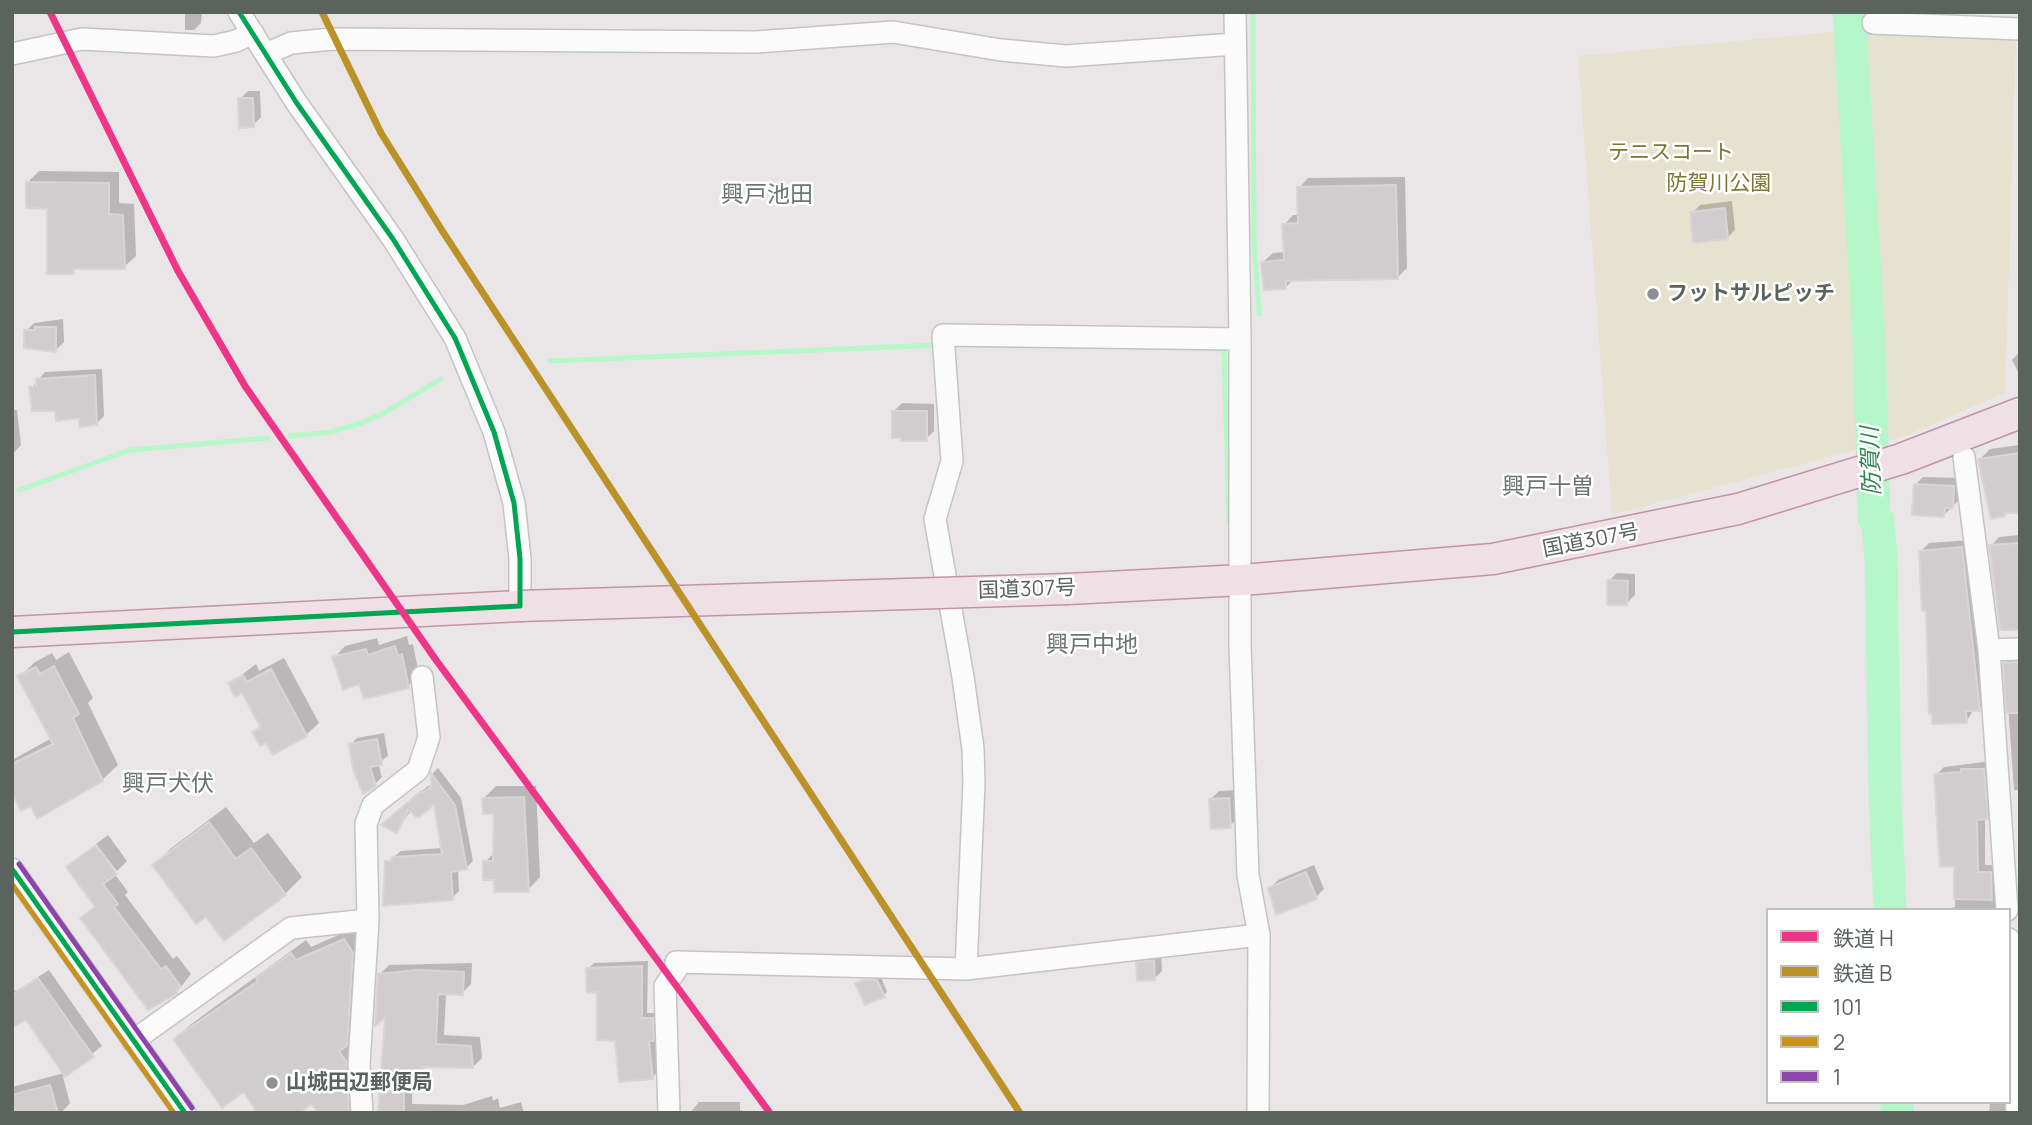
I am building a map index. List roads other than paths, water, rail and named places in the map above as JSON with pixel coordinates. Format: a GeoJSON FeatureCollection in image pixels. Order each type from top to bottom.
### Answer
{"type":"FeatureCollection","features":[{"type":"Feature","properties":{"kind":"highway","name":"国道307号"},"geometry":{"type":"LineString","coordinates":[[12,632],[520,606],[1068,589],[1242,580],[1493,559],[1738,509],[1901,459],[2020,414]]}},
{"type":"Feature","properties":{"kind":"street"},"geometry":{"type":"LineString","coordinates":[[239,12],[393,239],[455,338],[494,432],[514,503],[520,559],[520,606]]}},
{"type":"Feature","properties":{"kind":"street"},"geometry":{"type":"LineString","coordinates":[[1235,12],[1242,580],[1240,646],[1248,875],[1259,935],[1258,1113]]}},
{"type":"Feature","properties":{"kind":"street"},"geometry":{"type":"LineString","coordinates":[[1873,23],[2016,23]]}},
{"type":"Feature","properties":{"kind":"street"},"geometry":{"type":"LineString","coordinates":[[266,54],[291,43],[332,39],[756,42],[893,32],[1001,50],[1066,56],[1235,44]]}},
{"type":"Feature","properties":{"kind":"street"},"geometry":{"type":"LineString","coordinates":[[12,54],[82,39],[214,46],[236,41],[253,33]]}},
{"type":"Feature","properties":{"kind":"street"},"geometry":{"type":"LineString","coordinates":[[965,969],[974,771],[963,677],[934,519],[952,461],[943,335],[1240,339]]}},
{"type":"Feature","properties":{"kind":"street"},"geometry":{"type":"LineString","coordinates":[[1964,457],[1989,650],[2007,908]]}},
{"type":"Feature","properties":{"kind":"street"},"geometry":{"type":"LineString","coordinates":[[12,648],[76,629]]}},
{"type":"Feature","properties":{"kind":"street"},"geometry":{"type":"LineString","coordinates":[[1989,650],[2020,649]]}},
{"type":"Feature","properties":{"kind":"street"},"geometry":{"type":"LineString","coordinates":[[362,1113],[359,1065],[368,920],[366,824],[373,805],[418,770],[429,737],[422,677]]}},
{"type":"Feature","properties":{"kind":"street"},"geometry":{"type":"LineString","coordinates":[[12,869],[185,1113]]}},
{"type":"Feature","properties":{"kind":"street"},"geometry":{"type":"LineString","coordinates":[[134,1041],[291,928],[368,920]]}},
{"type":"Feature","properties":{"kind":"street"},"geometry":{"type":"LineString","coordinates":[[669,1113],[665,986],[676,970],[676,961],[965,969],[1259,935]]}},
{"type":"Feature","properties":{"kind":"street"},"geometry":{"type":"LineString","coordinates":[[2011,956],[2017,1008],[2017,1113]]}},
{"type":"Feature","properties":{"kind":"waterway"},"geometry":{"type":"LineString","coordinates":[[1253,12],[1254,237],[1259,314]]}},
{"type":"Feature","properties":{"kind":"waterway","name":"防賀川"},"geometry":{"type":"LineString","coordinates":[[1849,12],[1869,340],[1874,518],[1878,521],[1881,559],[1890,908]]}},
{"type":"Feature","properties":{"kind":"waterway"},"geometry":{"type":"LineString","coordinates":[[550,361],[940,345]]}},
{"type":"Feature","properties":{"kind":"waterway"},"geometry":{"type":"LineString","coordinates":[[1216,348],[1224,352],[1229,521]]}},
{"type":"Feature","properties":{"kind":"waterway"},"geometry":{"type":"LineString","coordinates":[[290,436],[331,432],[361,423],[384,413],[441,379]]}},
{"type":"Feature","properties":{"kind":"waterway"},"geometry":{"type":"LineString","coordinates":[[19,490],[130,450],[268,438]]}},
{"type":"Feature","properties":{"kind":"waterway","name":"防賀川"},"geometry":{"type":"LineString","coordinates":[[1897,1104],[1897,1113]]}},
{"type":"Feature","properties":{"kind":"rail line","name":"H"},"geometry":{"type":"LineString","coordinates":[[50,12],[178,271],[245,386],[436,660],[770,1113]]}},
{"type":"Feature","properties":{"kind":"rail line","name":"B"},"geometry":{"type":"LineString","coordinates":[[322,12],[381,133],[443,232],[1020,1113]]}},
{"type":"Feature","properties":{"kind":"place","name":"フットサルピッチ"},"geometry":{"type":"Point","coordinates":[1653,294]}},
{"type":"Feature","properties":{"kind":"place","name":"山城田辺郵便局"},"geometry":{"type":"Point","coordinates":[272,1083]}},
{"type":"Feature","properties":{"kind":"district","name":"興戸池田"},"geometry":{"type":"Point","coordinates":[767,196]}},
{"type":"Feature","properties":{"kind":"district","name":"興戸十曽"},"geometry":{"type":"Point","coordinates":[1548,488]}},
{"type":"Feature","properties":{"kind":"district","name":"興戸中地"},"geometry":{"type":"Point","coordinates":[1092,646]}},
{"type":"Feature","properties":{"kind":"district","name":"興戸犬伏"},"geometry":{"type":"Point","coordinates":[168,785]}},
{"type":"Feature","properties":{"kind":"park label","name":"テニスコート"},"geometry":{"type":"Point","coordinates":[1671,153]}},
{"type":"Feature","properties":{"kind":"park label","name":"防賀川公園"},"geometry":{"type":"Point","coordinates":[1719,184]}}]}
